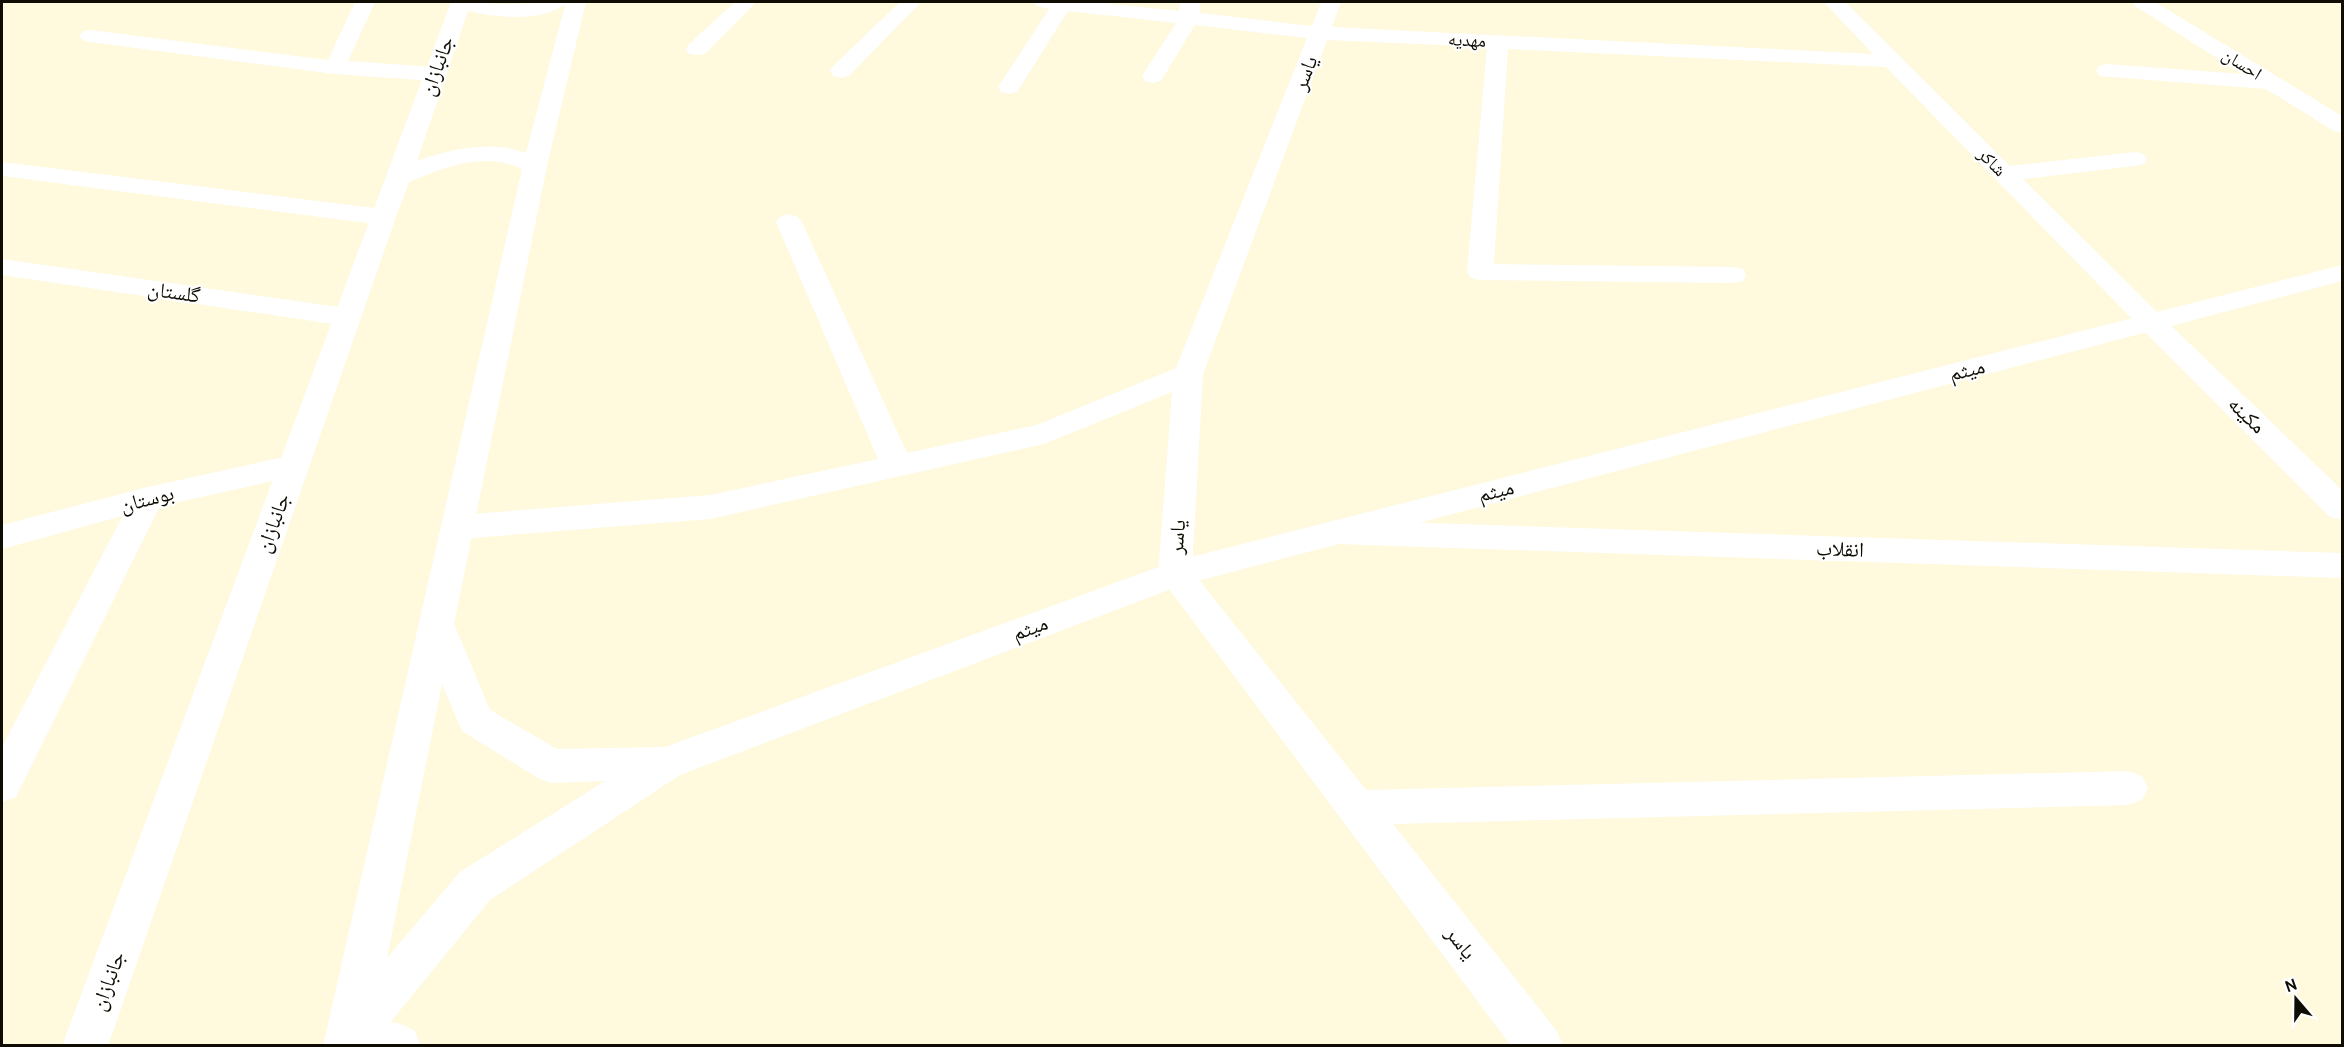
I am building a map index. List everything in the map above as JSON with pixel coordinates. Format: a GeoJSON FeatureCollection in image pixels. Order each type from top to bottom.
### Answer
{"type":"FeatureCollection","features":[{"type":"Feature","properties":{"kind":"street"},"geometry":{"type":"LineString","coordinates":[[335,67],[365,2]]}},
{"type":"Feature","properties":{"kind":"street"},"geometry":{"type":"LineString","coordinates":[[461,2],[482,10],[515,10],[557,2]]}},
{"type":"Feature","properties":{"kind":"street","name":"جانبازان"},"geometry":{"type":"LineString","coordinates":[[85,1046],[346,317],[400,177],[461,2]]}},
{"type":"Feature","properties":{"kind":"street"},"geometry":{"type":"LineString","coordinates":[[346,1043],[535,166],[576,2]]}},
{"type":"Feature","properties":{"kind":"street"},"geometry":{"type":"LineString","coordinates":[[697,49],[746,2]]}},
{"type":"Feature","properties":{"kind":"street"},"geometry":{"type":"LineString","coordinates":[[840,71],[911,2]]}},
{"type":"Feature","properties":{"kind":"street","name":"یاسر"},"geometry":{"type":"LineString","coordinates":[[1331,2],[1188,374],[1175,574],[1540,1046]]}},
{"type":"Feature","properties":{"kind":"street","name":"شاکر"},"geometry":{"type":"LineString","coordinates":[[1833,2],[2151,322]]}},
{"type":"Feature","properties":{"kind":"street","name":"احسان"},"geometry":{"type":"LineString","coordinates":[[2142,2],[2343,126]]}},
{"type":"Feature","properties":{"kind":"street"},"geometry":{"type":"LineString","coordinates":[[1009,87],[1053,3]]}},
{"type":"Feature","properties":{"kind":"street","name":"مهدیه"},"geometry":{"type":"LineString","coordinates":[[1053,3],[1189,10],[1321,33],[1892,61]]}},
{"type":"Feature","properties":{"kind":"street"},"geometry":{"type":"LineString","coordinates":[[1153,76],[1189,10]]}},
{"type":"Feature","properties":{"kind":"street"},"geometry":{"type":"LineString","coordinates":[[90,36],[335,67],[434,74]]}},
{"type":"Feature","properties":{"kind":"street"},"geometry":{"type":"LineString","coordinates":[[1498,42],[1480,272],[1733,274]]}},
{"type":"Feature","properties":{"kind":"street"},"geometry":{"type":"LineString","coordinates":[[2107,71],[2272,83]]}},
{"type":"Feature","properties":{"kind":"street"},"geometry":{"type":"LineString","coordinates":[[400,177],[435,162],[475,154],[510,155],[535,166]]}},
{"type":"Feature","properties":{"kind":"street"},"geometry":{"type":"LineString","coordinates":[[2004,174],[2135,159]]}},
{"type":"Feature","properties":{"kind":"street"},"geometry":{"type":"LineString","coordinates":[[2,169],[383,217]]}},
{"type":"Feature","properties":{"kind":"street"},"geometry":{"type":"LineString","coordinates":[[789,222],[897,466]]}},
{"type":"Feature","properties":{"kind":"street","name":"گلستان"},"geometry":{"type":"LineString","coordinates":[[2,267],[346,317]]}},
{"type":"Feature","properties":{"kind":"street","name":"میثم"},"geometry":{"type":"LineString","coordinates":[[666,763],[1175,574],[2343,273]]}},
{"type":"Feature","properties":{"kind":"street","name":"مکینه"},"geometry":{"type":"LineString","coordinates":[[2151,322],[2343,509]]}},
{"type":"Feature","properties":{"kind":"street"},"geometry":{"type":"LineString","coordinates":[[459,527],[710,507],[1044,434],[1188,374]]}},
{"type":"Feature","properties":{"kind":"street","name":"بوستان"},"geometry":{"type":"LineString","coordinates":[[2,537],[148,498],[293,466]]}},
{"type":"Feature","properties":{"kind":"street"},"geometry":{"type":"LineString","coordinates":[[2,785],[148,498]]}},
{"type":"Feature","properties":{"kind":"street","name":"انقلاب"},"geometry":{"type":"LineString","coordinates":[[1337,532],[2343,566]]}},
{"type":"Feature","properties":{"kind":"street"},"geometry":{"type":"LineString","coordinates":[[436,624],[475,720],[552,766],[666,763]]}},
{"type":"Feature","properties":{"kind":"street"},"geometry":{"type":"LineString","coordinates":[[346,1043],[475,886],[666,763]]}},
{"type":"Feature","properties":{"kind":"street"},"geometry":{"type":"LineString","coordinates":[[1356,808],[2128,788]]}},
{"type":"Feature","properties":{"kind":"street"},"geometry":{"type":"LineString","coordinates":[[346,1043],[398,1046]]}}]}
